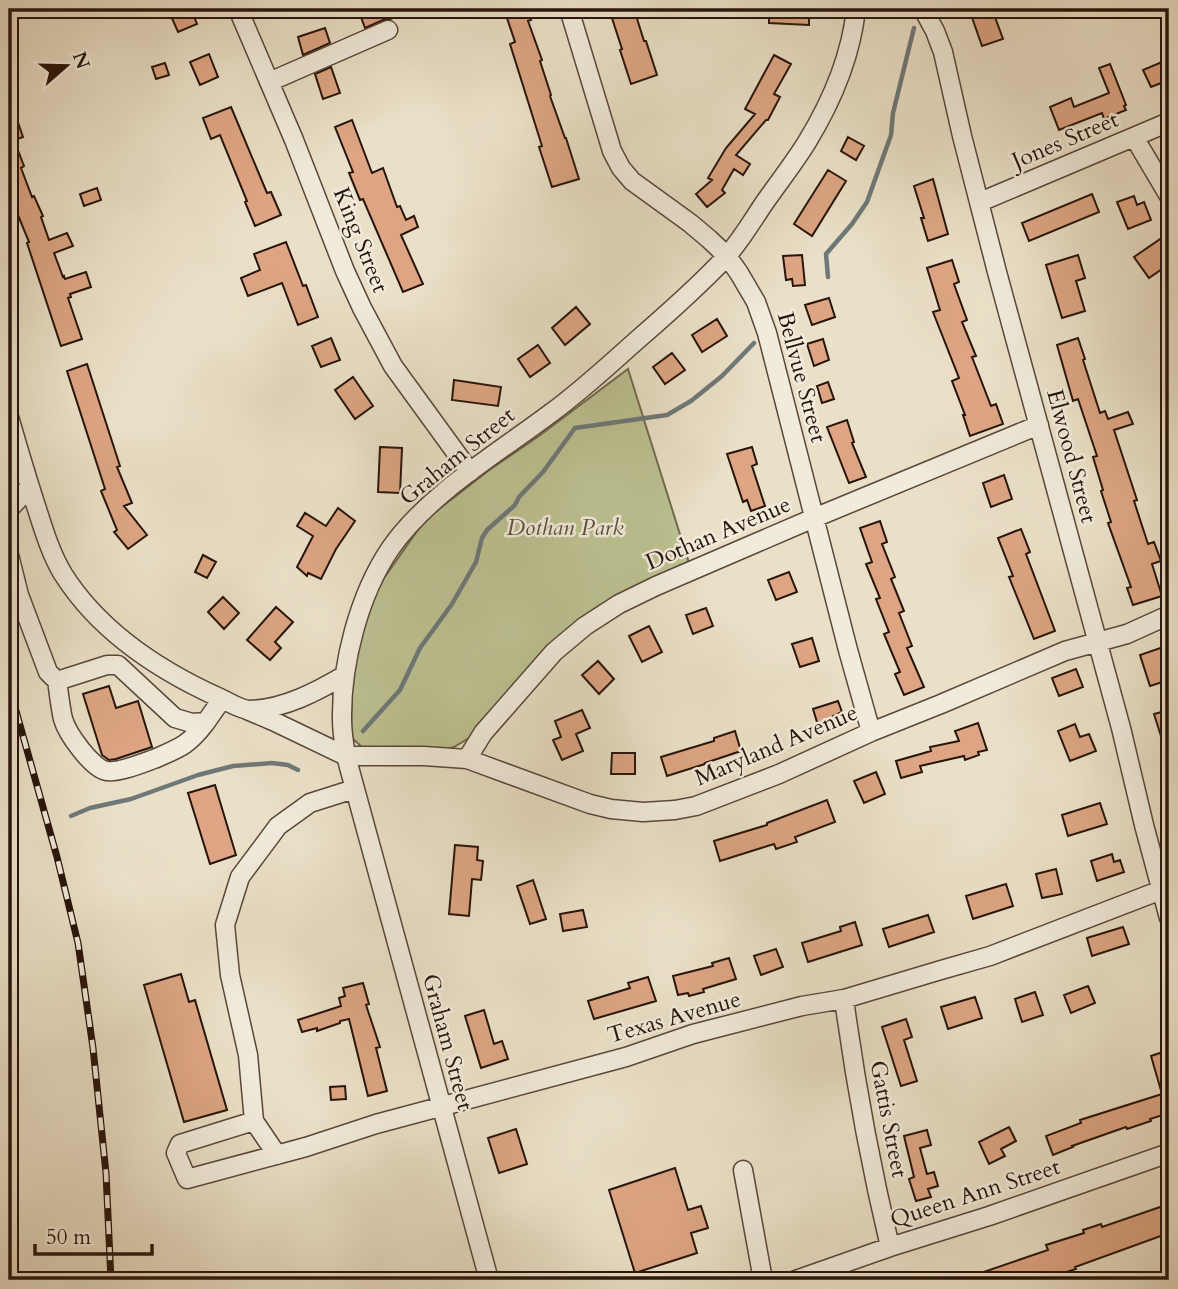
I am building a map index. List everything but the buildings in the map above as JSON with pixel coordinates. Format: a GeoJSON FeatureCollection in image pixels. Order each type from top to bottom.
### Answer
{"type":"FeatureCollection","features":[{"type":"Feature","properties":{"kind":"street","name":"King Street"},"geometry":{"type":"LineString","coordinates":[[239,9],[362,308],[393,366],[470,472]]}},
{"type":"Feature","properties":{"kind":"street","name":"Bellvue Street"},"geometry":{"type":"LineString","coordinates":[[569,9],[612,151],[621,168],[632,181],[709,239],[739,273],[756,302],[767,334],[848,650],[872,732]]}},
{"type":"Feature","properties":{"kind":"street","name":"Graham Street"},"geometry":{"type":"LineString","coordinates":[[489,1280],[346,756],[342,719],[345,675],[355,626],[373,579],[390,549],[405,530],[470,472],[593,380],[727,257],[782,179],[822,114],[845,62],[856,9]]}},
{"type":"Feature","properties":{"kind":"street","name":"Elwood Street"},"geometry":{"type":"LineString","coordinates":[[923,9],[943,52],[997,272],[1121,728],[1144,825],[1166,889],[1169,918]]}},
{"type":"Feature","properties":{"kind":"street"},"geometry":{"type":"LineString","coordinates":[[269,82],[388,30]]}},
{"type":"Feature","properties":{"kind":"street","name":"Jones Street"},"geometry":{"type":"LineString","coordinates":[[980,202],[1169,122]]}},
{"type":"Feature","properties":{"kind":"street"},"geometry":{"type":"LineString","coordinates":[[1134,137],[1169,196]]}},
{"type":"Feature","properties":{"kind":"street"},"geometry":{"type":"LineString","coordinates":[[9,417],[48,543],[68,581],[88,607],[153,662],[194,686],[346,756]]}},
{"type":"Feature","properties":{"kind":"street","name":"Dothan Avenue"},"geometry":{"type":"LineString","coordinates":[[467,759],[483,733],[554,652],[585,626],[619,604],[814,518],[1039,425]]}},
{"type":"Feature","properties":{"kind":"street"},"geometry":{"type":"LineString","coordinates":[[9,511],[30,487]]}},
{"type":"Feature","properties":{"kind":"street"},"geometry":{"type":"LineString","coordinates":[[9,555],[19,595],[48,672],[57,681],[64,721],[76,744],[99,769],[111,772],[147,762],[181,748],[195,738],[222,699]]}},
{"type":"Feature","properties":{"kind":"street","name":"Maryland Avenue"},"geometry":{"type":"LineString","coordinates":[[346,756],[467,759],[590,804],[643,812],[675,810],[696,806],[779,774],[1065,651],[1127,634],[1169,615]]}},
{"type":"Feature","properties":{"kind":"street"},"geometry":{"type":"LineString","coordinates":[[57,681],[107,664],[118,665],[175,718],[192,723],[206,722]]}},
{"type":"Feature","properties":{"kind":"street"},"geometry":{"type":"LineString","coordinates":[[247,710],[298,699],[345,675]]}},
{"type":"Feature","properties":{"kind":"street"},"geometry":{"type":"LineString","coordinates":[[276,1155],[254,1121],[248,1055],[230,975],[225,925],[240,877],[278,826],[310,803],[354,789]]}},
{"type":"Feature","properties":{"kind":"street","name":"Texas Avenue"},"geometry":{"type":"LineString","coordinates":[[254,1121],[180,1144],[176,1153],[187,1179],[376,1124],[626,1057],[693,1034],[802,1006],[844,999],[990,956],[1166,889]]}},
{"type":"Feature","properties":{"kind":"street","name":"Gattis Street"},"geometry":{"type":"LineString","coordinates":[[844,999],[850,1044],[890,1247]]}},
{"type":"Feature","properties":{"kind":"street","name":"Queen Ann Street"},"geometry":{"type":"LineString","coordinates":[[796,1280],[1169,1153]]}},
{"type":"Feature","properties":{"kind":"street"},"geometry":{"type":"LineString","coordinates":[[743,1170],[763,1280]]}},
{"type":"Feature","properties":{"kind":"green space","name":"Dothan Park"},"geometry":{"type":"Polygon","coordinates":[[[628,369],[689,563],[623,596],[469,738],[454,747],[440,751],[364,749],[351,737],[352,677],[359,640],[372,601],[384,578],[425,520],[628,369]]]}},
{"type":"Feature","properties":{"kind":"waterway"},"geometry":{"type":"LineString","coordinates":[[828,277],[826,254],[867,202],[891,135],[893,113],[914,28]]}},
{"type":"Feature","properties":{"kind":"waterway"},"geometry":{"type":"LineString","coordinates":[[363,731],[400,690],[420,648],[452,604],[476,562],[482,538],[487,530],[515,505],[575,428],[667,415],[691,401],[722,376],[754,343]]}},
{"type":"Feature","properties":{"kind":"waterway"},"geometry":{"type":"LineString","coordinates":[[71,816],[233,766],[272,763],[288,765],[298,770]]}},
{"type":"Feature","properties":{"kind":"railway"},"geometry":{"type":"LineString","coordinates":[[9,686],[78,943],[93,1048],[106,1173],[111,1280]]}}]}
